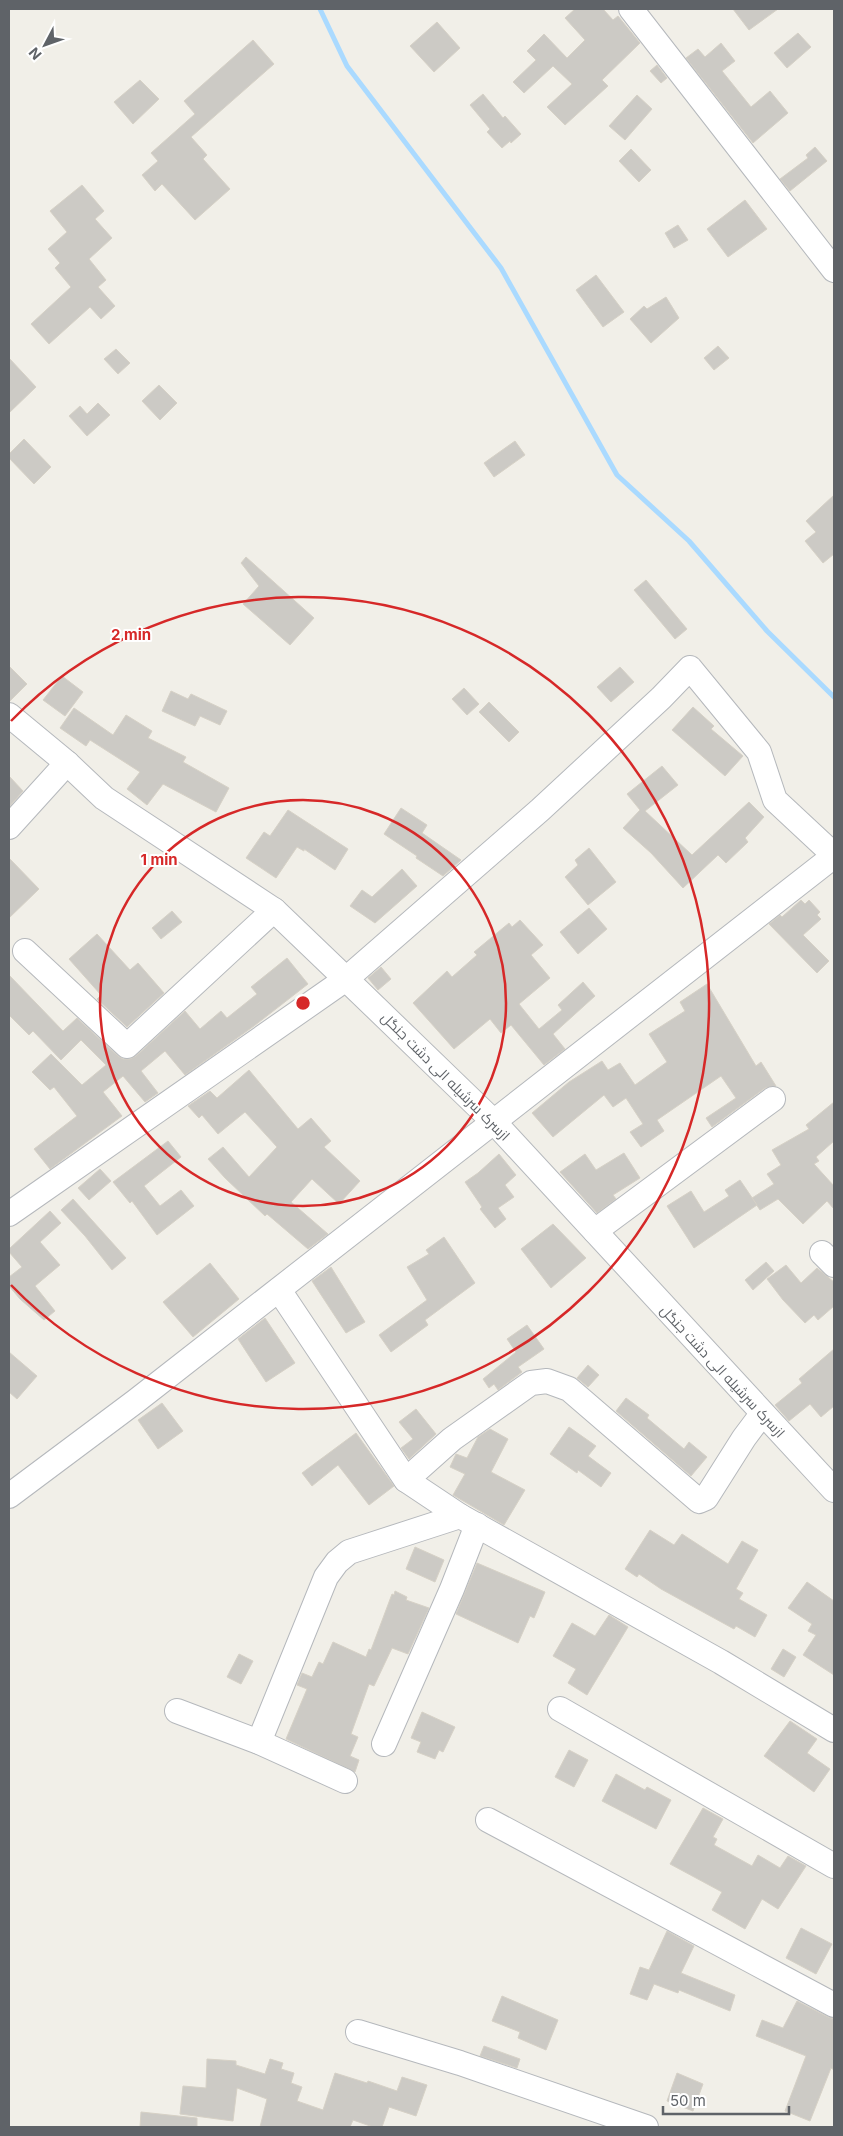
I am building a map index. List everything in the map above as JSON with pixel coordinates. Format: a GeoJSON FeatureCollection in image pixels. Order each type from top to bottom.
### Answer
{"type":"FeatureCollection","features":[{"type":"Feature","properties":{"kind":"street"},"geometry":{"type":"LineString","coordinates":[[631,9],[834,270]]}},
{"type":"Feature","properties":{"kind":"street"},"geometry":{"type":"LineString","coordinates":[[9,1214],[346,979],[540,810],[661,698],[690,668],[759,752],[775,800],[834,856],[280,1290],[9,1496]]}},
{"type":"Feature","properties":{"kind":"street","name":"ازسرک سرشیله الی دشت جنگل"},"geometry":{"type":"LineString","coordinates":[[9,715],[67,763],[104,798],[274,910],[494,1122],[834,1490]]}},
{"type":"Feature","properties":{"kind":"street"},"geometry":{"type":"LineString","coordinates":[[9,827],[67,763]]}},
{"type":"Feature","properties":{"kind":"street"},"geometry":{"type":"LineString","coordinates":[[25,951],[128,1046],[274,910]]}},
{"type":"Feature","properties":{"kind":"street"},"geometry":{"type":"LineString","coordinates":[[595,1231],[772,1100]]}},
{"type":"Feature","properties":{"kind":"street"},"geometry":{"type":"LineString","coordinates":[[280,1290],[406,1480],[469,1520],[722,1662],[834,1730]]}},
{"type":"Feature","properties":{"kind":"street"},"geometry":{"type":"LineString","coordinates":[[406,1480],[452,1439],[523,1388],[531,1383],[547,1381],[570,1389],[700,1501],[706,1498],[734,1453],[762,1414]]}},
{"type":"Feature","properties":{"kind":"street"},"geometry":{"type":"LineString","coordinates":[[259,1742],[326,1577],[337,1562],[349,1552],[469,1520]]}},
{"type":"Feature","properties":{"kind":"street"},"geometry":{"type":"LineString","coordinates":[[384,1744],[452,1588],[469,1520]]}},
{"type":"Feature","properties":{"kind":"street"},"geometry":{"type":"LineString","coordinates":[[560,1709],[834,1866]]}},
{"type":"Feature","properties":{"kind":"street"},"geometry":{"type":"LineString","coordinates":[[177,1711],[259,1742],[345,1781]]}},
{"type":"Feature","properties":{"kind":"street"},"geometry":{"type":"LineString","coordinates":[[488,1820],[834,2004]]}},
{"type":"Feature","properties":{"kind":"street"},"geometry":{"type":"LineString","coordinates":[[358,2032],[460,2063],[646,2127]]}},
{"type":"Feature","properties":{"kind":"building"},"geometry":{"type":"Polygon","coordinates":[[[575,9],[603,9],[613,20],[618,16],[640,43],[602,80],[608,86],[565,125],[547,107],[572,84],[553,66],[524,93],[513,82],[536,60],[527,51],[544,34],[567,58],[585,40],[565,18],[575,9]]]}},
{"type":"Feature","properties":{"kind":"building"},"geometry":{"type":"Polygon","coordinates":[[[733,9],[778,9],[749,30],[733,9]]]}},
{"type":"Feature","properties":{"kind":"building"},"geometry":{"type":"Polygon","coordinates":[[[437,22],[460,48],[434,72],[410,46],[437,22]]]}},
{"type":"Feature","properties":{"kind":"building"},"geometry":{"type":"Polygon","coordinates":[[[798,33],[811,47],[787,68],[774,53],[798,33]]]}},
{"type":"Feature","properties":{"kind":"building"},"geometry":{"type":"Polygon","coordinates":[[[253,40],[274,64],[191,137],[207,155],[203,159],[230,189],[195,220],[162,184],[155,191],[142,175],[158,161],[151,153],[195,114],[184,101],[253,40]]]}},
{"type":"Feature","properties":{"kind":"building"},"geometry":{"type":"Polygon","coordinates":[[[721,43],[735,61],[722,71],[751,107],[770,91],[788,113],[753,143],[686,58],[698,49],[705,57],[721,43]]]}},
{"type":"Feature","properties":{"kind":"building"},"geometry":{"type":"Polygon","coordinates":[[[657,65],[667,78],[661,83],[650,71],[657,65]]]}},
{"type":"Feature","properties":{"kind":"building"},"geometry":{"type":"Polygon","coordinates":[[[140,80],[159,99],[133,124],[114,102],[140,80]]]}},
{"type":"Feature","properties":{"kind":"building"},"geometry":{"type":"Polygon","coordinates":[[[483,94],[503,118],[505,116],[521,134],[502,148],[487,132],[490,129],[470,105],[483,94]]]}},
{"type":"Feature","properties":{"kind":"building"},"geometry":{"type":"Polygon","coordinates":[[[637,95],[652,109],[625,140],[609,126],[637,95]]]}},
{"type":"Feature","properties":{"kind":"building"},"geometry":{"type":"Polygon","coordinates":[[[815,147],[827,161],[790,191],[780,179],[808,158],[806,155],[815,147]]]}},
{"type":"Feature","properties":{"kind":"building"},"geometry":{"type":"Polygon","coordinates":[[[631,149],[651,170],[639,182],[619,161],[631,149]]]}},
{"type":"Feature","properties":{"kind":"building"},"geometry":{"type":"Polygon","coordinates":[[[82,185],[104,211],[95,219],[112,238],[89,259],[106,280],[98,287],[115,306],[101,319],[90,307],[49,344],[31,324],[71,287],[55,268],[60,263],[48,249],[67,232],[50,211],[82,185]]]}},
{"type":"Feature","properties":{"kind":"building"},"geometry":{"type":"Polygon","coordinates":[[[745,200],[767,229],[728,257],[707,229],[745,200]]]}},
{"type":"Feature","properties":{"kind":"building"},"geometry":{"type":"Polygon","coordinates":[[[678,225],[688,240],[674,248],[665,233],[678,225]]]}},
{"type":"Feature","properties":{"kind":"building"},"geometry":{"type":"Polygon","coordinates":[[[596,275],[624,312],[603,327],[576,290],[596,275]]]}},
{"type":"Feature","properties":{"kind":"building"},"geometry":{"type":"Polygon","coordinates":[[[666,297],[679,318],[651,343],[630,319],[644,306],[647,309],[666,297]]]}},
{"type":"Feature","properties":{"kind":"building"},"geometry":{"type":"Polygon","coordinates":[[[718,346],[729,358],[714,370],[704,358],[718,346]]]}},
{"type":"Feature","properties":{"kind":"building"},"geometry":{"type":"Polygon","coordinates":[[[116,349],[130,363],[118,374],[104,359],[116,349]]]}},
{"type":"Feature","properties":{"kind":"building"},"geometry":{"type":"Polygon","coordinates":[[[9,358],[36,387],[9,413],[9,358]]]}},
{"type":"Feature","properties":{"kind":"building"},"geometry":{"type":"Polygon","coordinates":[[[159,385],[177,403],[160,420],[142,401],[159,385]]]}},
{"type":"Feature","properties":{"kind":"building"},"geometry":{"type":"Polygon","coordinates":[[[98,403],[110,415],[87,436],[69,416],[80,406],[87,414],[98,403]]]}},
{"type":"Feature","properties":{"kind":"building"},"geometry":{"type":"Polygon","coordinates":[[[24,439],[51,467],[34,484],[9,458],[9,454],[24,439]]]}},
{"type":"Feature","properties":{"kind":"building"},"geometry":{"type":"Polygon","coordinates":[[[515,441],[525,455],[494,477],[484,463],[515,441]]]}},
{"type":"Feature","properties":{"kind":"building"},"geometry":{"type":"Polygon","coordinates":[[[834,495],[834,554],[823,563],[805,541],[816,532],[806,521],[834,495]]]}},
{"type":"Feature","properties":{"kind":"building"},"geometry":{"type":"Polygon","coordinates":[[[246,557],[314,618],[290,645],[243,604],[259,586],[241,563],[246,557]]]}},
{"type":"Feature","properties":{"kind":"building"},"geometry":{"type":"Polygon","coordinates":[[[646,580],[687,629],[675,639],[634,590],[646,580]]]}},
{"type":"Feature","properties":{"kind":"building"},"geometry":{"type":"Polygon","coordinates":[[[9,666],[27,684],[9,702],[9,666]]]}},
{"type":"Feature","properties":{"kind":"building"},"geometry":{"type":"Polygon","coordinates":[[[620,667],[634,682],[611,702],[597,687],[620,667]]]}},
{"type":"Feature","properties":{"kind":"building"},"geometry":{"type":"Polygon","coordinates":[[[62,676],[83,692],[65,716],[43,700],[62,676]]]}},
{"type":"Feature","properties":{"kind":"building"},"geometry":{"type":"Polygon","coordinates":[[[464,688],[479,704],[467,715],[452,699],[464,688]]]}},
{"type":"Feature","properties":{"kind":"building"},"geometry":{"type":"Polygon","coordinates":[[[171,691],[188,699],[191,694],[227,711],[220,725],[200,716],[195,726],[162,711],[171,691]]]}},
{"type":"Feature","properties":{"kind":"building"},"geometry":{"type":"Polygon","coordinates":[[[489,702],[519,732],[509,742],[479,712],[489,702]]]}},
{"type":"Feature","properties":{"kind":"building"},"geometry":{"type":"Polygon","coordinates":[[[693,707],[714,726],[711,729],[743,756],[725,776],[672,730],[693,707]]]}},
{"type":"Feature","properties":{"kind":"building"},"geometry":{"type":"Polygon","coordinates":[[[74,708],[113,735],[126,715],[152,731],[148,738],[186,757],[183,762],[229,788],[216,812],[163,784],[147,805],[127,789],[140,772],[90,740],[86,746],[60,728],[74,708]]]}},
{"type":"Feature","properties":{"kind":"building"},"geometry":{"type":"Polygon","coordinates":[[[662,766],[678,785],[645,811],[692,855],[749,802],[764,817],[745,838],[748,842],[726,863],[718,855],[683,888],[651,853],[623,828],[640,810],[627,794],[662,766]]]}},
{"type":"Feature","properties":{"kind":"building"},"geometry":{"type":"Polygon","coordinates":[[[9,776],[23,791],[9,807],[9,776]]]}},
{"type":"Feature","properties":{"kind":"building"},"geometry":{"type":"Polygon","coordinates":[[[401,808],[427,825],[422,833],[461,860],[443,876],[384,834],[401,808]]]}},
{"type":"Feature","properties":{"kind":"building"},"geometry":{"type":"Polygon","coordinates":[[[288,810],[348,849],[335,870],[304,849],[304,851],[297,847],[276,878],[246,858],[264,832],[270,836],[288,810]]]}},
{"type":"Feature","properties":{"kind":"building"},"geometry":{"type":"Polygon","coordinates":[[[589,848],[616,882],[588,905],[565,877],[578,865],[575,860],[589,848]]]}},
{"type":"Feature","properties":{"kind":"building"},"geometry":{"type":"Polygon","coordinates":[[[9,858],[39,889],[9,918],[9,858]]]}},
{"type":"Feature","properties":{"kind":"building"},"geometry":{"type":"Polygon","coordinates":[[[402,869],[417,886],[375,923],[350,906],[362,890],[372,897],[402,869]]]}},
{"type":"Feature","properties":{"kind":"building"},"geometry":{"type":"Polygon","coordinates":[[[801,900],[805,904],[809,900],[820,912],[817,915],[821,919],[803,935],[829,961],[817,973],[769,924],[780,915],[782,917],[801,900]]]}},
{"type":"Feature","properties":{"kind":"building"},"geometry":{"type":"Polygon","coordinates":[[[589,908],[607,929],[578,954],[560,932],[589,908]]]}},
{"type":"Feature","properties":{"kind":"building"},"geometry":{"type":"Polygon","coordinates":[[[172,911],[182,922],[161,939],[152,928],[172,911]]]}},
{"type":"Feature","properties":{"kind":"building"},"geometry":{"type":"Polygon","coordinates":[[[520,920],[543,945],[531,955],[550,978],[519,1004],[539,1029],[562,1010],[558,1005],[583,982],[595,996],[553,1034],[565,1049],[544,1065],[511,1025],[501,1033],[490,1019],[454,1049],[413,1003],[447,971],[452,977],[477,955],[474,952],[509,923],[512,927],[520,920]]]}},
{"type":"Feature","properties":{"kind":"building"},"geometry":{"type":"Polygon","coordinates":[[[97,934],[130,970],[138,963],[164,993],[127,1027],[97,999],[101,995],[69,959],[97,934]]]}},
{"type":"Feature","properties":{"kind":"building"},"geometry":{"type":"Polygon","coordinates":[[[287,958],[308,984],[254,1026],[185,1075],[165,1051],[141,1071],[158,1093],[145,1102],[123,1076],[103,1092],[122,1116],[50,1169],[34,1149],[77,1116],[54,1087],[50,1090],[32,1072],[51,1054],[82,1085],[106,1065],[81,1040],[61,1060],[33,1031],[29,1035],[9,1015],[9,975],[63,1031],[77,1018],[118,1056],[123,1059],[130,1059],[136,1056],[185,1011],[200,1029],[221,1011],[227,1018],[257,994],[251,987],[287,958]]]}},
{"type":"Feature","properties":{"kind":"building"},"geometry":{"type":"Polygon","coordinates":[[[381,967],[391,979],[378,990],[368,978],[381,967]]]}},
{"type":"Feature","properties":{"kind":"building"},"geometry":{"type":"Polygon","coordinates":[[[707,984],[756,1066],[761,1062],[776,1086],[765,1088],[712,1127],[706,1118],[736,1098],[721,1076],[657,1120],[664,1131],[641,1147],[630,1132],[643,1124],[626,1098],[613,1107],[604,1095],[553,1137],[532,1113],[569,1082],[602,1061],[608,1070],[620,1063],[635,1085],[667,1062],[649,1034],[685,1011],[680,1002],[707,984]]]}},
{"type":"Feature","properties":{"kind":"building"},"geometry":{"type":"Polygon","coordinates":[[[249,1070],[298,1129],[311,1118],[331,1141],[324,1147],[360,1181],[339,1204],[312,1179],[291,1202],[328,1234],[308,1249],[267,1214],[265,1216],[208,1159],[223,1147],[249,1177],[277,1147],[245,1112],[218,1134],[202,1115],[199,1118],[188,1106],[210,1091],[217,1098],[249,1070]]]}},
{"type":"Feature","properties":{"kind":"building"},"geometry":{"type":"Polygon","coordinates":[[[834,1102],[834,1141],[816,1157],[819,1161],[814,1164],[834,1186],[834,1209],[827,1201],[803,1224],[778,1199],[760,1210],[752,1198],[774,1184],[767,1174],[781,1165],[772,1150],[809,1129],[806,1125],[834,1102]]]}},
{"type":"Feature","properties":{"kind":"building"},"geometry":{"type":"Polygon","coordinates":[[[168,1141],[181,1157],[144,1186],[160,1206],[181,1190],[194,1206],[157,1235],[132,1201],[130,1203],[113,1182],[168,1141]]]}},
{"type":"Feature","properties":{"kind":"building"},"geometry":{"type":"Polygon","coordinates":[[[624,1153],[640,1178],[613,1195],[616,1199],[597,1213],[560,1172],[585,1154],[596,1170],[624,1153]]]}},
{"type":"Feature","properties":{"kind":"building"},"geometry":{"type":"Polygon","coordinates":[[[499,1154],[516,1175],[505,1185],[514,1197],[498,1208],[506,1219],[495,1228],[480,1209],[482,1207],[465,1182],[499,1154]]]}},
{"type":"Feature","properties":{"kind":"building"},"geometry":{"type":"Polygon","coordinates":[[[100,1169],[111,1181],[89,1200],[78,1188],[100,1169]]]}},
{"type":"Feature","properties":{"kind":"building"},"geometry":{"type":"Polygon","coordinates":[[[740,1180],[757,1205],[694,1248],[667,1206],[691,1191],[704,1212],[729,1196],[725,1190],[740,1180]]]}},
{"type":"Feature","properties":{"kind":"building"},"geometry":{"type":"Polygon","coordinates":[[[73,1199],[126,1258],[112,1270],[61,1210],[73,1199]]]}},
{"type":"Feature","properties":{"kind":"building"},"geometry":{"type":"Polygon","coordinates":[[[50,1211],[61,1223],[40,1242],[60,1265],[35,1286],[55,1311],[44,1320],[20,1299],[9,1286],[9,1277],[22,1267],[9,1252],[9,1249],[50,1211]]]}},
{"type":"Feature","properties":{"kind":"building"},"geometry":{"type":"Polygon","coordinates":[[[553,1224],[586,1258],[551,1288],[521,1249],[553,1224]]]}},
{"type":"Feature","properties":{"kind":"building"},"geometry":{"type":"Polygon","coordinates":[[[444,1237],[475,1283],[425,1320],[428,1325],[391,1352],[379,1335],[427,1300],[407,1267],[429,1254],[426,1250],[444,1237]]]}},
{"type":"Feature","properties":{"kind":"building"},"geometry":{"type":"Polygon","coordinates":[[[766,1262],[774,1271],[753,1290],[745,1280],[766,1262]]]}},
{"type":"Feature","properties":{"kind":"building"},"geometry":{"type":"Polygon","coordinates":[[[210,1263],[239,1299],[193,1337],[163,1302],[210,1263]]]}},
{"type":"Feature","properties":{"kind":"building"},"geometry":{"type":"Polygon","coordinates":[[[786,1265],[801,1283],[817,1268],[834,1282],[834,1306],[818,1320],[814,1315],[805,1323],[783,1300],[767,1279],[786,1265]]]}},
{"type":"Feature","properties":{"kind":"building"},"geometry":{"type":"Polygon","coordinates":[[[331,1267],[365,1322],[346,1333],[312,1281],[331,1267]]]}},
{"type":"Feature","properties":{"kind":"building"},"geometry":{"type":"Polygon","coordinates":[[[265,1318],[295,1363],[266,1382],[238,1339],[265,1318]]]}},
{"type":"Feature","properties":{"kind":"building"},"geometry":{"type":"Polygon","coordinates":[[[527,1325],[544,1349],[518,1367],[522,1372],[498,1390],[494,1384],[489,1388],[483,1379],[516,1352],[507,1339],[527,1325]]]}},
{"type":"Feature","properties":{"kind":"building"},"geometry":{"type":"Polygon","coordinates":[[[834,1349],[834,1406],[821,1417],[810,1404],[789,1421],[775,1405],[802,1383],[799,1379],[834,1349]]]}},
{"type":"Feature","properties":{"kind":"building"},"geometry":{"type":"Polygon","coordinates":[[[9,1352],[37,1376],[17,1399],[9,1392],[9,1352]]]}},
{"type":"Feature","properties":{"kind":"building"},"geometry":{"type":"Polygon","coordinates":[[[588,1365],[599,1375],[588,1387],[577,1378],[588,1365]]]}},
{"type":"Feature","properties":{"kind":"building"},"geometry":{"type":"Polygon","coordinates":[[[626,1398],[649,1415],[647,1418],[684,1449],[689,1442],[707,1457],[691,1476],[616,1411],[626,1398]]]}},
{"type":"Feature","properties":{"kind":"building"},"geometry":{"type":"Polygon","coordinates":[[[162,1403],[183,1431],[158,1449],[138,1420],[162,1403]]]}},
{"type":"Feature","properties":{"kind":"building"},"geometry":{"type":"Polygon","coordinates":[[[416,1409],[436,1434],[409,1459],[401,1448],[413,1439],[399,1422],[416,1409]]]}},
{"type":"Feature","properties":{"kind":"building"},"geometry":{"type":"Polygon","coordinates":[[[569,1427],[596,1446],[588,1456],[611,1473],[601,1487],[578,1470],[577,1473],[550,1454],[569,1427]]]}},
{"type":"Feature","properties":{"kind":"building"},"geometry":{"type":"Polygon","coordinates":[[[490,1429],[508,1439],[491,1472],[525,1490],[504,1525],[453,1495],[465,1474],[450,1467],[456,1454],[467,1458],[478,1437],[490,1429]]]}},
{"type":"Feature","properties":{"kind":"building"},"geometry":{"type":"Polygon","coordinates":[[[356,1433],[394,1486],[369,1505],[338,1465],[312,1486],[302,1473],[356,1433]]]}},
{"type":"Feature","properties":{"kind":"building"},"geometry":{"type":"Polygon","coordinates":[[[650,1530],[674,1545],[682,1534],[728,1564],[742,1541],[758,1550],[736,1589],[743,1593],[739,1599],[767,1615],[755,1637],[736,1626],[734,1629],[661,1589],[639,1574],[637,1577],[625,1569],[650,1530]]]}},
{"type":"Feature","properties":{"kind":"building"},"geometry":{"type":"Polygon","coordinates":[[[415,1547],[444,1560],[435,1582],[406,1569],[415,1547]]]}},
{"type":"Feature","properties":{"kind":"building"},"geometry":{"type":"Polygon","coordinates":[[[477,1563],[545,1592],[534,1618],[530,1616],[518,1643],[456,1614],[477,1563]]]}},
{"type":"Feature","properties":{"kind":"building"},"geometry":{"type":"Polygon","coordinates":[[[807,1582],[834,1601],[834,1675],[803,1655],[816,1635],[808,1631],[812,1624],[788,1608],[807,1582]]]}},
{"type":"Feature","properties":{"kind":"building"},"geometry":{"type":"Polygon","coordinates":[[[395,1591],[407,1597],[406,1600],[429,1608],[408,1654],[392,1648],[374,1686],[369,1684],[351,1734],[358,1737],[350,1756],[359,1760],[355,1772],[286,1739],[307,1689],[297,1685],[302,1673],[312,1677],[319,1662],[323,1664],[333,1642],[366,1657],[369,1649],[371,1650],[392,1594],[394,1595],[395,1591]]]}},
{"type":"Feature","properties":{"kind":"building"},"geometry":{"type":"Polygon","coordinates":[[[609,1615],[628,1627],[587,1695],[568,1683],[576,1669],[553,1656],[572,1623],[595,1636],[609,1615]]]}},
{"type":"Feature","properties":{"kind":"building"},"geometry":{"type":"Polygon","coordinates":[[[783,1649],[796,1657],[784,1677],[771,1669],[783,1649]]]}},
{"type":"Feature","properties":{"kind":"building"},"geometry":{"type":"Polygon","coordinates":[[[239,1654],[253,1661],[241,1684],[227,1677],[239,1654]]]}},
{"type":"Feature","properties":{"kind":"building"},"geometry":{"type":"Polygon","coordinates":[[[422,1712],[455,1727],[443,1752],[439,1750],[435,1759],[417,1752],[421,1742],[411,1738],[422,1712]]]}},
{"type":"Feature","properties":{"kind":"building"},"geometry":{"type":"Polygon","coordinates":[[[790,1721],[817,1739],[807,1753],[830,1769],[814,1792],[764,1756],[790,1721]]]}},
{"type":"Feature","properties":{"kind":"building"},"geometry":{"type":"Polygon","coordinates":[[[569,1750],[588,1760],[574,1787],[555,1777],[569,1750]]]}},
{"type":"Feature","properties":{"kind":"building"},"geometry":{"type":"Polygon","coordinates":[[[616,1774],[645,1790],[647,1787],[671,1800],[656,1829],[602,1801],[616,1774]]]}},
{"type":"Feature","properties":{"kind":"building"},"geometry":{"type":"Polygon","coordinates":[[[703,1808],[723,1819],[713,1837],[717,1839],[714,1845],[752,1866],[758,1855],[780,1868],[788,1856],[806,1866],[778,1909],[762,1899],[745,1929],[712,1910],[722,1892],[670,1864],[703,1808]]]}},
{"type":"Feature","properties":{"kind":"building"},"geometry":{"type":"Polygon","coordinates":[[[801,1928],[832,1944],[816,1974],[786,1958],[801,1928]]]}},
{"type":"Feature","properties":{"kind":"building"},"geometry":{"type":"Polygon","coordinates":[[[667,1931],[694,1946],[681,1973],[735,1995],[730,2011],[679,1990],[678,1993],[654,1984],[647,2000],[630,1994],[640,1967],[649,1970],[667,1931]]]}},
{"type":"Feature","properties":{"kind":"building"},"geometry":{"type":"Polygon","coordinates":[[[502,1996],[558,2020],[546,2050],[518,2038],[520,2032],[492,2021],[502,1996]]]}},
{"type":"Feature","properties":{"kind":"building"},"geometry":{"type":"Polygon","coordinates":[[[797,2001],[834,2019],[834,2070],[831,2068],[810,2121],[785,2111],[806,2056],[756,2036],[762,2020],[783,2028],[797,2001]]]}},
{"type":"Feature","properties":{"kind":"building"},"geometry":{"type":"Polygon","coordinates":[[[484,2046],[520,2059],[517,2068],[480,2056],[484,2046]]]}},
{"type":"Feature","properties":{"kind":"building"},"geometry":{"type":"Polygon","coordinates":[[[207,2059],[236,2061],[236,2065],[265,2074],[270,2059],[283,2063],[281,2069],[294,2073],[291,2083],[302,2087],[297,2101],[323,2110],[335,2073],[367,2083],[368,2081],[397,2091],[402,2077],[427,2085],[416,2116],[389,2107],[382,2127],[373,2127],[353,2120],[350,2127],[260,2127],[267,2099],[237,2088],[233,2121],[180,2114],[183,2086],[206,2088],[207,2059]]]}},
{"type":"Feature","properties":{"kind":"building"},"geometry":{"type":"Polygon","coordinates":[[[677,2073],[703,2084],[693,2111],[667,2101],[677,2073]]]}},
{"type":"Feature","properties":{"kind":"building"},"geometry":{"type":"Polygon","coordinates":[[[141,2112],[197,2118],[197,2127],[140,2127],[141,2112]]]}},
{"type":"Feature","properties":{"kind":"waterway"},"geometry":{"type":"LineString","coordinates":[[320,9],[347,66],[501,268],[617,475],[689,541],[767,631],[834,697]]}}]}
